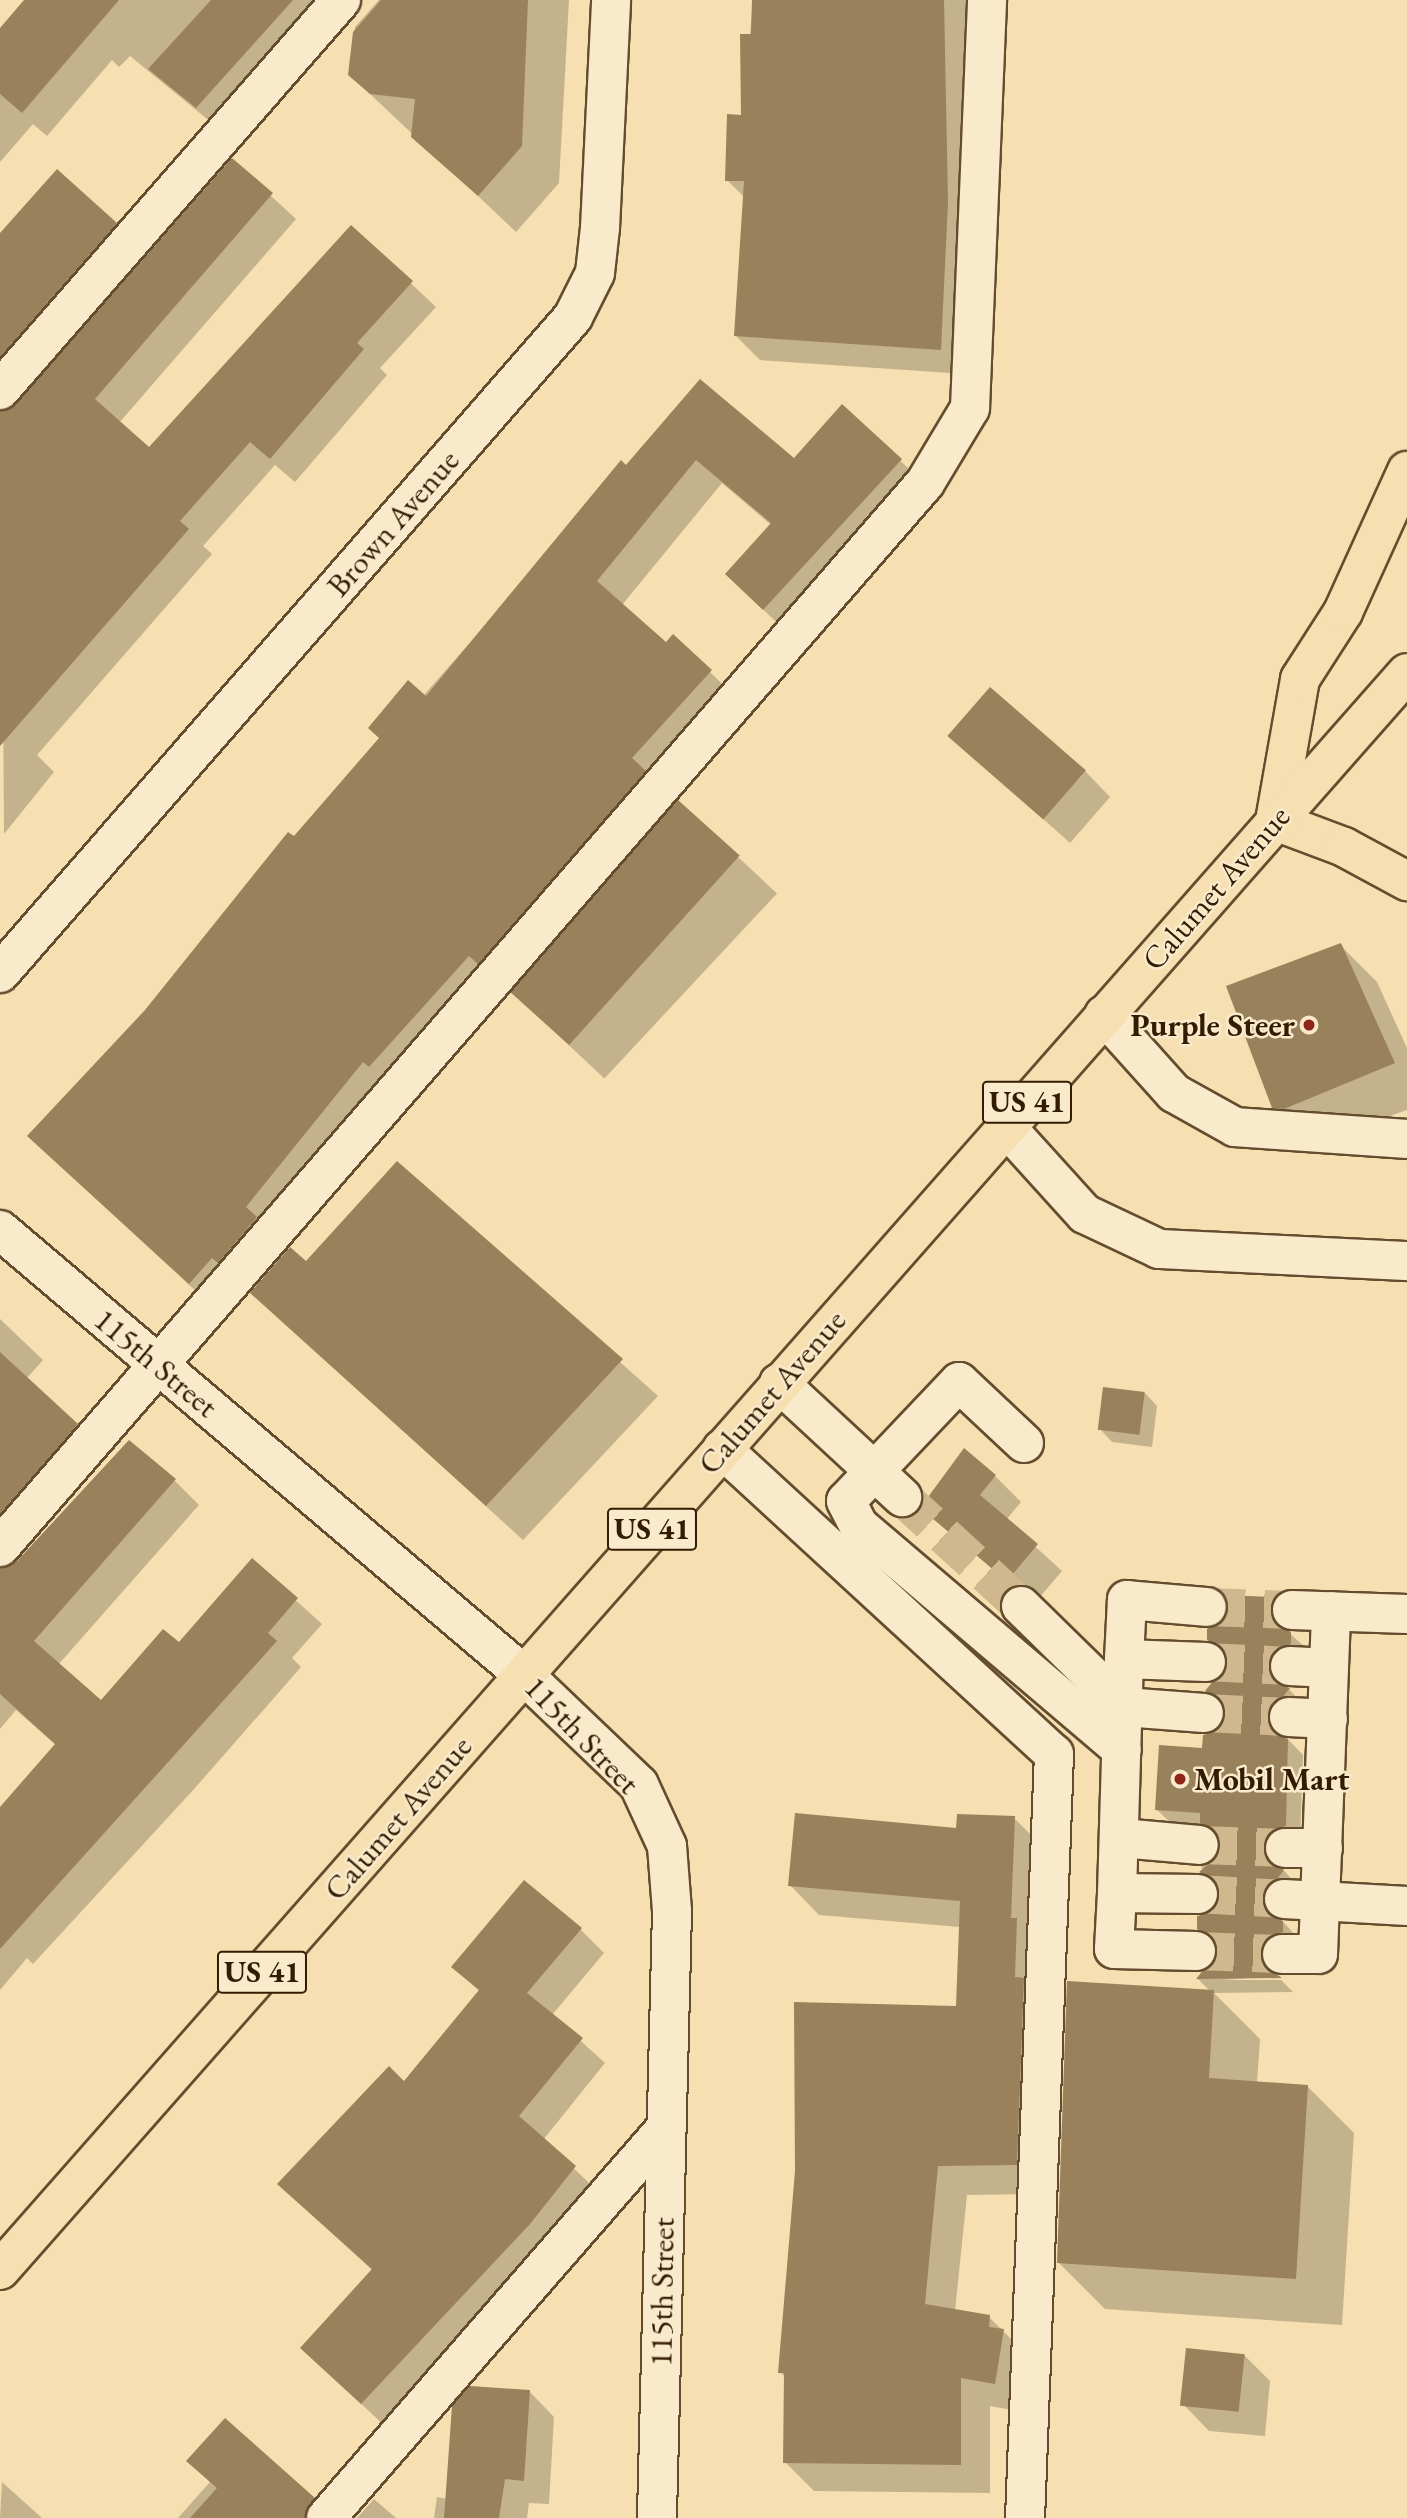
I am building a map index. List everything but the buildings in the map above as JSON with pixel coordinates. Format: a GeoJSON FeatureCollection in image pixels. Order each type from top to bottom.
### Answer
{"type":"FeatureCollection","features":[{"type":"Feature","properties":{"kind":"main road"},"geometry":{"type":"LineString","coordinates":[[1407,471],[1343,612],[1300,679],[1275,821],[1344,847],[1407,881]]}},
{"type":"Feature","properties":{"kind":"main road","name":"Calumet Avenue"},"geometry":{"type":"LineString","coordinates":[[0,2270],[1407,673]]}},
{"type":"Feature","properties":{"kind":"street"},"geometry":{"type":"LineString","coordinates":[[0,390],[341,0]]}},
{"type":"Feature","properties":{"kind":"street","name":"Brown Avenue"},"geometry":{"type":"LineString","coordinates":[[0,973],[573,317],[595,272],[599,239],[611,0]]}},
{"type":"Feature","properties":{"kind":"street"},"geometry":{"type":"LineString","coordinates":[[0,1547],[931,472],[971,408],[987,0]]}},
{"type":"Feature","properties":{"kind":"street"},"geometry":{"type":"LineString","coordinates":[[1104,1015],[1174,1093],[1235,1127],[1407,1139]]}},
{"type":"Feature","properties":{"kind":"street"},"geometry":{"type":"LineString","coordinates":[[1006,1126],[1085,1214],[1159,1249],[1407,1261]]}},
{"type":"Feature","properties":{"kind":"street","name":"115th Street"},"geometry":{"type":"LineString","coordinates":[[0,1230],[524,1675],[639,1785],[667,1846],[672,1911],[657,2518]]}},
{"type":"Feature","properties":{"kind":"street"},"geometry":{"type":"LineString","coordinates":[[1024,1443],[959,1382],[846,1501],[859,1526],[1122,1750]]}},
{"type":"Feature","properties":{"kind":"street"},"geometry":{"type":"LineString","coordinates":[[779,1383],[902,1497]]}},
{"type":"Feature","properties":{"kind":"street"},"geometry":{"type":"LineString","coordinates":[[723,1449],[1054,1754],[1025,2518]]}},
{"type":"Feature","properties":{"kind":"street"},"geometry":{"type":"LineString","coordinates":[[1196,1951],[1114,1949],[1121,1838],[1127,1600],[1207,1606]]}},
{"type":"Feature","properties":{"kind":"street"},"geometry":{"type":"LineString","coordinates":[[1021,1606],[1124,1707],[1204,1713]]}},
{"type":"Feature","properties":{"kind":"street"},"geometry":{"type":"LineString","coordinates":[[1292,1610],[1407,1614]]}},
{"type":"Feature","properties":{"kind":"street"},"geometry":{"type":"LineString","coordinates":[[1282,1954],[1318,1954],[1302,1900],[1322,1849],[1331,1611]]}},
{"type":"Feature","properties":{"kind":"street"},"geometry":{"type":"LineString","coordinates":[[1125,1659],[1206,1662]]}},
{"type":"Feature","properties":{"kind":"street"},"geometry":{"type":"LineString","coordinates":[[1290,1666],[1329,1668]]}},
{"type":"Feature","properties":{"kind":"street"},"geometry":{"type":"LineString","coordinates":[[1289,1717],[1328,1719]]}},
{"type":"Feature","properties":{"kind":"street"},"geometry":{"type":"LineString","coordinates":[[1121,1838],[1199,1845]]}},
{"type":"Feature","properties":{"kind":"street"},"geometry":{"type":"LineString","coordinates":[[1285,1848],[1322,1849]]}},
{"type":"Feature","properties":{"kind":"street"},"geometry":{"type":"LineString","coordinates":[[1118,1893],[1198,1895]]}},
{"type":"Feature","properties":{"kind":"street"},"geometry":{"type":"LineString","coordinates":[[1302,1900],[1407,1906]]}},
{"type":"Feature","properties":{"kind":"street"},"geometry":{"type":"LineString","coordinates":[[326,2518],[666,2128]]}},
{"type":"Feature","properties":{"kind":"tunnel"},"geometry":{"type":"LineString","coordinates":[[902,1497],[1021,1606]]}},
{"type":"Feature","properties":{"kind":"tunnel"},"geometry":{"type":"LineString","coordinates":[[1207,1607],[1292,1610]]}},
{"type":"Feature","properties":{"kind":"tunnel"},"geometry":{"type":"LineString","coordinates":[[1206,1662],[1290,1666]]}},
{"type":"Feature","properties":{"kind":"tunnel"},"geometry":{"type":"LineString","coordinates":[[1204,1713],[1289,1717]]}},
{"type":"Feature","properties":{"kind":"tunnel"},"geometry":{"type":"LineString","coordinates":[[1199,1845],[1285,1848]]}},
{"type":"Feature","properties":{"kind":"tunnel"},"geometry":{"type":"LineString","coordinates":[[1198,1894],[1284,1899]]}},
{"type":"Feature","properties":{"kind":"tunnel"},"geometry":{"type":"LineString","coordinates":[[1196,1951],[1282,1954]]}},
{"type":"Feature","properties":{"kind":"place","name":"Purple Steer"},"geometry":{"type":"Point","coordinates":[1309,1025]}},
{"type":"Feature","properties":{"kind":"place","name":"Mobil Mart"},"geometry":{"type":"Point","coordinates":[1180,1779]}}]}
